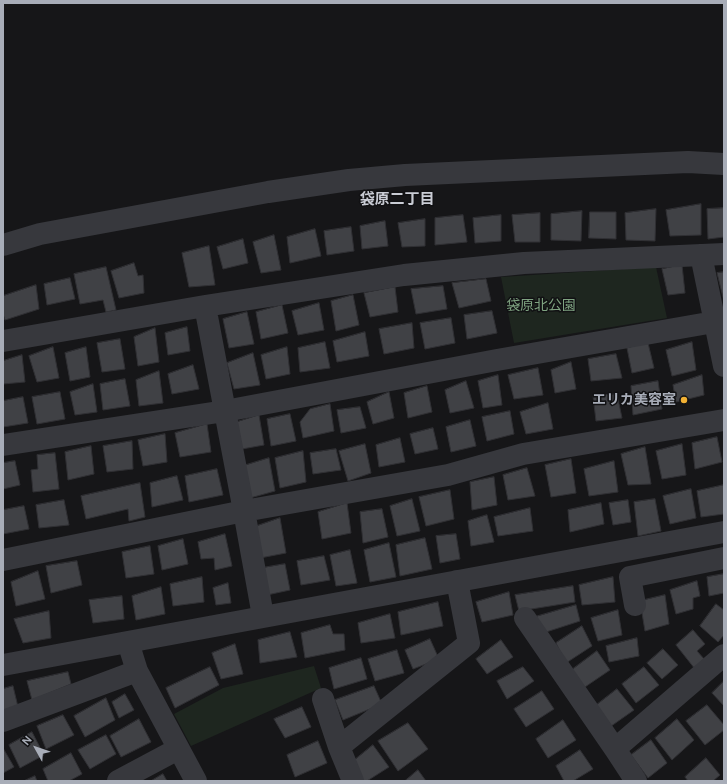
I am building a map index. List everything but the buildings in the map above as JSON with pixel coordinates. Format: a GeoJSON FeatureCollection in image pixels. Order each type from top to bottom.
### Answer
{"type":"FeatureCollection","features":[{"type":"Feature","properties":{"kind":"street"},"geometry":{"type":"LineString","coordinates":[[3,245],[48,232],[268,192],[349,180],[405,175],[681,163],[724,164]]}},
{"type":"Feature","properties":{"kind":"street"},"geometry":{"type":"LineString","coordinates":[[3,341],[205,306],[404,274],[524,263],[724,254]]}},
{"type":"Feature","properties":{"kind":"street"},"geometry":{"type":"LineString","coordinates":[[701,255],[724,366]]}},
{"type":"Feature","properties":{"kind":"street"},"geometry":{"type":"LineString","coordinates":[[205,306],[263,616]]}},
{"type":"Feature","properties":{"kind":"street"},"geometry":{"type":"LineString","coordinates":[[3,445],[225,410],[714,322]]}},
{"type":"Feature","properties":{"kind":"street"},"geometry":{"type":"LineString","coordinates":[[3,560],[244,511],[448,475],[523,454],[724,420]]}},
{"type":"Feature","properties":{"kind":"street"},"geometry":{"type":"LineString","coordinates":[[3,665],[724,532]]}},
{"type":"Feature","properties":{"kind":"street"},"geometry":{"type":"LineString","coordinates":[[635,605],[630,577],[724,558]]}},
{"type":"Feature","properties":{"kind":"street"},"geometry":{"type":"LineString","coordinates":[[339,747],[469,644],[457,582]]}},
{"type":"Feature","properties":{"kind":"street"},"geometry":{"type":"LineString","coordinates":[[525,618],[636,781]]}},
{"type":"Feature","properties":{"kind":"street"},"geometry":{"type":"LineString","coordinates":[[128,642],[137,670],[196,781]]}},
{"type":"Feature","properties":{"kind":"street"},"geometry":{"type":"LineString","coordinates":[[615,749],[724,655]]}},
{"type":"Feature","properties":{"kind":"street"},"geometry":{"type":"LineString","coordinates":[[3,721],[137,670]]}},
{"type":"Feature","properties":{"kind":"street"},"geometry":{"type":"LineString","coordinates":[[323,699],[339,747],[353,781]]}},
{"type":"Feature","properties":{"kind":"street"},"geometry":{"type":"LineString","coordinates":[[118,781],[178,748]]}},
{"type":"Feature","properties":{"kind":"green space","name":"袋原北公園"},"geometry":{"type":"Polygon","coordinates":[[[656,267],[667,318],[514,343],[501,277],[656,267]]]}},
{"type":"Feature","properties":{"kind":"green space"},"geometry":{"type":"Polygon","coordinates":[[[314,666],[321,688],[191,746],[174,714],[223,688],[314,666]]]}},
{"type":"Feature","properties":{"kind":"place","name":"エリカ美容室"},"geometry":{"type":"Point","coordinates":[684,400]}},
{"type":"Feature","properties":{"kind":"district","name":"袋原二丁目"},"geometry":{"type":"Point","coordinates":[397,200]}}]}
